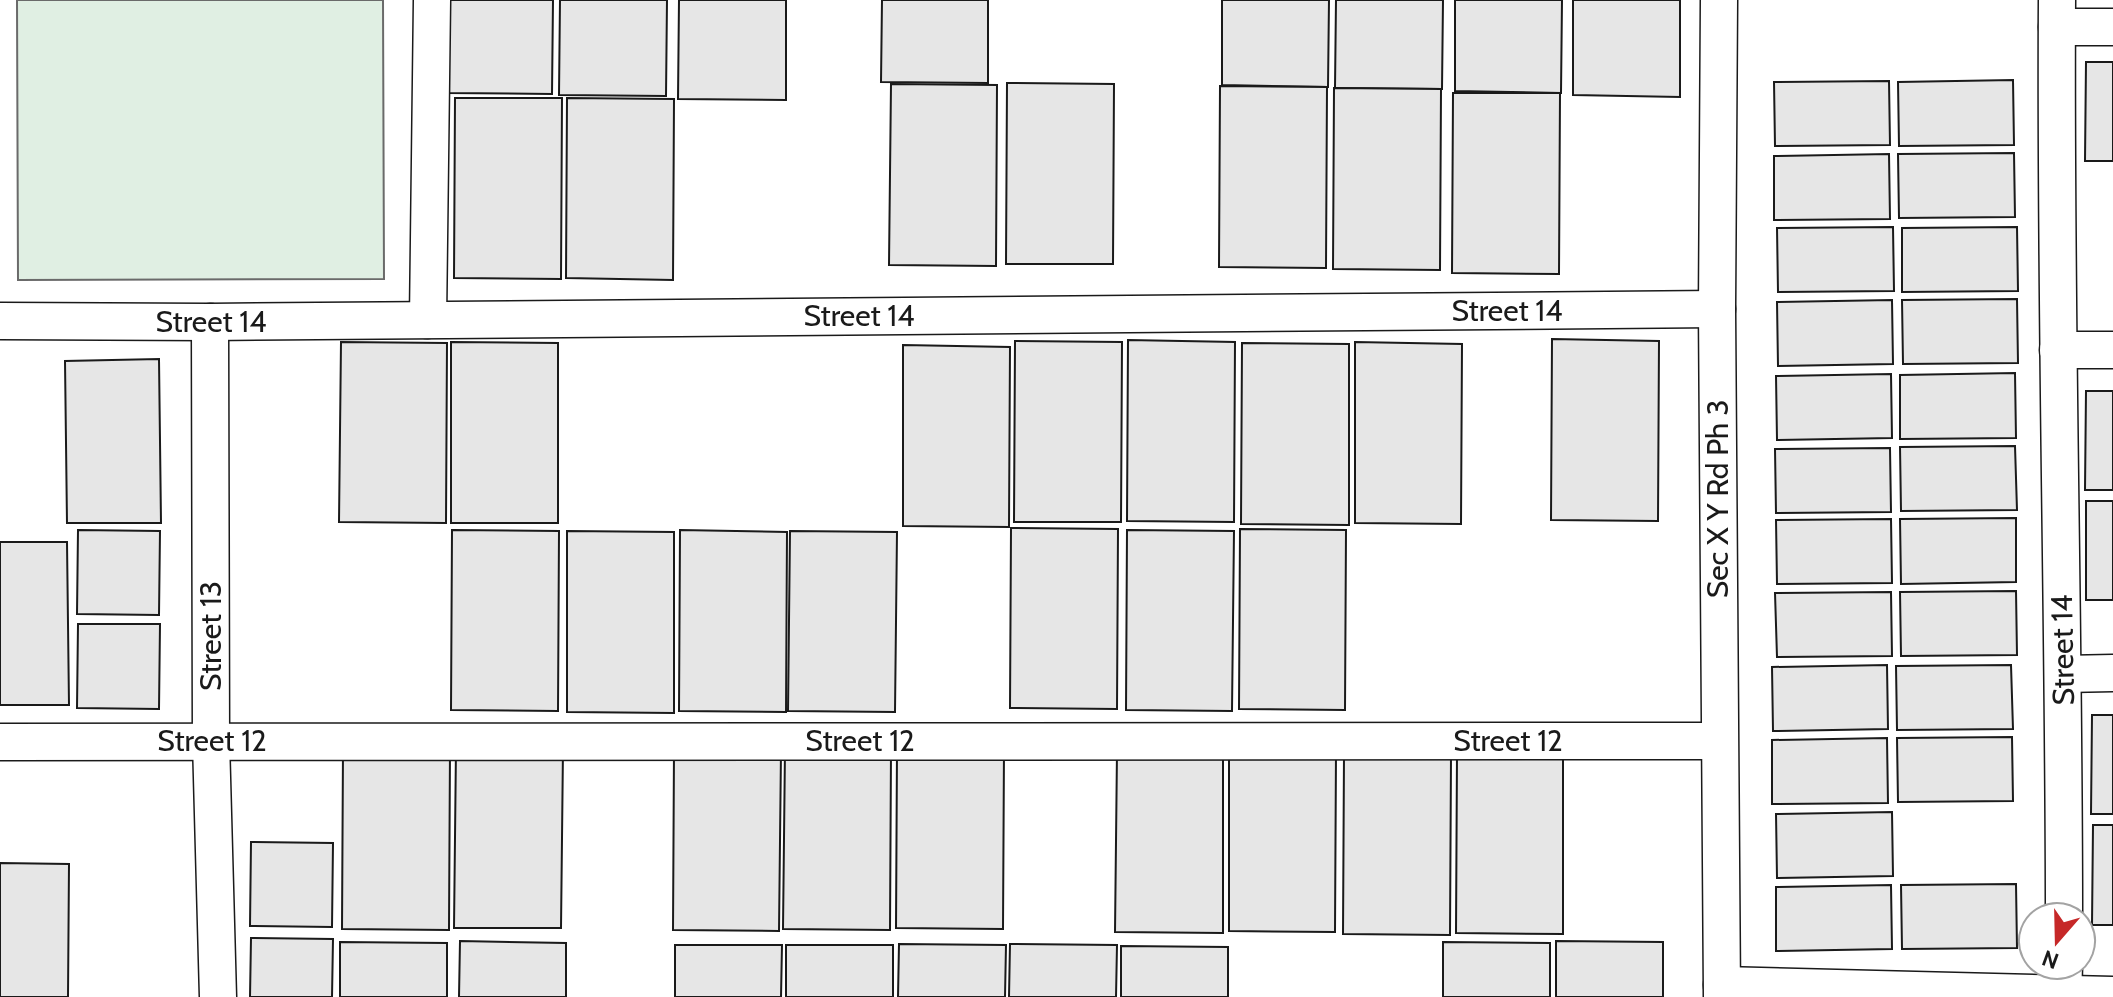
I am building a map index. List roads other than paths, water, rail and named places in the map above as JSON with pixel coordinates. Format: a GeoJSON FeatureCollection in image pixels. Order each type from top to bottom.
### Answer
{"type":"FeatureCollection","features":[{"type":"Feature","properties":{"kind":"street"},"geometry":{"type":"LineString","coordinates":[[428,320],[432,0]]}},
{"type":"Feature","properties":{"kind":"street","name":"Sec X Y Rd Ph 3"},"geometry":{"type":"LineString","coordinates":[[1719,0],[1717,309],[1722,991]]}},
{"type":"Feature","properties":{"kind":"street"},"geometry":{"type":"LineString","coordinates":[[2057,14],[2113,27]]}},
{"type":"Feature","properties":{"kind":"street","name":"Street 14"},"geometry":{"type":"LineString","coordinates":[[2057,14],[2064,901]]}},
{"type":"Feature","properties":{"kind":"street","name":"Street 14"},"geometry":{"type":"LineString","coordinates":[[0,321],[210,322],[1717,309]]}},
{"type":"Feature","properties":{"kind":"street","name":"Street 13"},"geometry":{"type":"LineString","coordinates":[[210,322],[211,741],[218,997]]}},
{"type":"Feature","properties":{"kind":"street"},"geometry":{"type":"LineString","coordinates":[[2058,350],[2113,350]]}},
{"type":"Feature","properties":{"kind":"street"},"geometry":{"type":"LineString","coordinates":[[2064,674],[2113,673]]}},
{"type":"Feature","properties":{"kind":"street","name":"Street 12"},"geometry":{"type":"LineString","coordinates":[[0,742],[1719,741]]}},
{"type":"Feature","properties":{"kind":"street"},"geometry":{"type":"LineString","coordinates":[[1722,991],[2063,986],[2113,995]]}}]}
